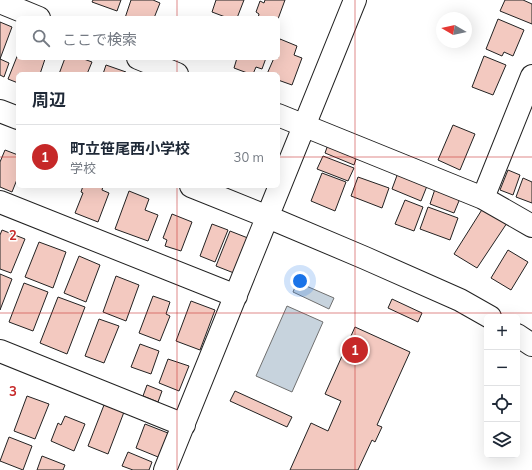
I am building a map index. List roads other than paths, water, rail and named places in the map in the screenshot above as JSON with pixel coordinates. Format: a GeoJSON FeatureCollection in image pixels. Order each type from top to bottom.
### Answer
{"type":"FeatureCollection","features":[{"type":"Feature","properties":{"kind":"street"},"geometry":{"type":"LineString","coordinates":[[280,186],[354,0]]}},
{"type":"Feature","properties":{"kind":"street"},"geometry":{"type":"LineString","coordinates":[[0,2],[34,16]]}},
{"type":"Feature","properties":{"kind":"street"},"geometry":{"type":"LineString","coordinates":[[143,60],[172,72]]}},
{"type":"Feature","properties":{"kind":"street"},"geometry":{"type":"LineString","coordinates":[[483,198],[530,87]]}},
{"type":"Feature","properties":{"kind":"street"},"geometry":{"type":"LineString","coordinates":[[0,111],[16,117]]}},
{"type":"Feature","properties":{"kind":"street"},"geometry":{"type":"LineString","coordinates":[[280,116],[483,198],[532,226]]}},
{"type":"Feature","properties":{"kind":"street"},"geometry":{"type":"LineString","coordinates":[[196,188],[365,258],[460,300],[485,314]]}},
{"type":"Feature","properties":{"kind":"street"},"geometry":{"type":"LineString","coordinates":[[166,470],[279,188]]}},
{"type":"Feature","properties":{"kind":"street"},"geometry":{"type":"LineString","coordinates":[[0,202],[236,296]]}},
{"type":"Feature","properties":{"kind":"street"},"geometry":{"type":"LineString","coordinates":[[520,337],[532,345]]}},
{"type":"Feature","properties":{"kind":"street"},"geometry":{"type":"LineString","coordinates":[[0,351],[184,424]]}},
{"type":"Feature","properties":{"kind":"place","name":"町立笹尾西小学校"},"geometry":{"type":"Point","coordinates":[355,350]}}]}
